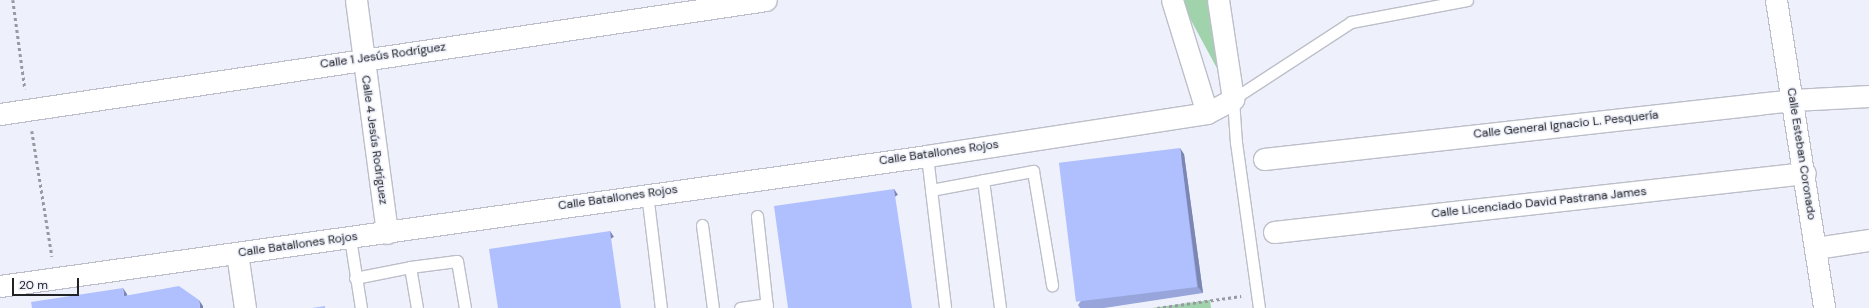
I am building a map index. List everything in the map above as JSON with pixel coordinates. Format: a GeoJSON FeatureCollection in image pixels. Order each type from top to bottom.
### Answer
{"type":"FeatureCollection","features":[{"type":"Feature","properties":{"kind":"street","name":"Calle 4 Jesús Rodríguez"},"geometry":{"type":"LineString","coordinates":[[356,0],[387,233]]}},
{"type":"Feature","properties":{"kind":"street","name":"Calle 1 Jesús Rodríguez"},"geometry":{"type":"LineString","coordinates":[[0,114],[766,0]]}},
{"type":"Feature","properties":{"kind":"street"},"geometry":{"type":"LineString","coordinates":[[1172,0],[1207,113]]}},
{"type":"Feature","properties":{"kind":"street"},"geometry":{"type":"LineString","coordinates":[[1218,0],[1233,99]]}},
{"type":"Feature","properties":{"kind":"street","name":"Calle Esteban Coronado"},"geometry":{"type":"LineString","coordinates":[[1776,0],[1805,173],[1824,308]]}},
{"type":"Feature","properties":{"kind":"street","name":"Calle General Ignacio L. Pesquería"},"geometry":{"type":"LineString","coordinates":[[1264,160],[1793,100],[1869,96]]}},
{"type":"Feature","properties":{"kind":"street","name":"Calle Batallones Rojos"},"geometry":{"type":"LineString","coordinates":[[0,286],[387,233],[647,193],[926,156],[1207,113],[1233,99]]}},
{"type":"Feature","properties":{"kind":"street","name":"Calle Licenciado David Pastrana James"},"geometry":{"type":"LineString","coordinates":[[1274,232],[1805,173]]}},
{"type":"Feature","properties":{"kind":"street"},"geometry":{"type":"LineString","coordinates":[[1816,248],[1869,240]]}},
{"type":"Feature","properties":{"kind":"street"},"geometry":{"type":"LineString","coordinates":[[237,253],[244,308]]}},
{"type":"Feature","properties":{"kind":"lane"},"geometry":{"type":"LineString","coordinates":[[1259,308],[1236,143],[1233,99],[1351,22],[1468,0]]}},
{"type":"Feature","properties":{"kind":"lane"},"geometry":{"type":"LineString","coordinates":[[926,156],[945,308]]}},
{"type":"Feature","properties":{"kind":"lane"},"geometry":{"type":"LineString","coordinates":[[931,190],[1033,171],[1052,285]]}},
{"type":"Feature","properties":{"kind":"lane"},"geometry":{"type":"LineString","coordinates":[[983,180],[1000,308]]}},
{"type":"Feature","properties":{"kind":"lane"},"geometry":{"type":"LineString","coordinates":[[647,193],[661,308]]}},
{"type":"Feature","properties":{"kind":"lane"},"geometry":{"type":"LineString","coordinates":[[740,308],[767,306],[757,216]]}},
{"type":"Feature","properties":{"kind":"lane"},"geometry":{"type":"LineString","coordinates":[[702,225],[713,308]]}},
{"type":"Feature","properties":{"kind":"lane"},"geometry":{"type":"LineString","coordinates":[[350,238],[360,308]]}},
{"type":"Feature","properties":{"kind":"lane"},"geometry":{"type":"LineString","coordinates":[[356,278],[410,267],[457,261],[465,308]]}},
{"type":"Feature","properties":{"kind":"lane"},"geometry":{"type":"LineString","coordinates":[[410,267],[417,308]]}},
{"type":"Feature","properties":{"kind":"path"},"geometry":{"type":"LineString","coordinates":[[13,0],[56,279]]}},
{"type":"Feature","properties":{"kind":"path"},"geometry":{"type":"LineString","coordinates":[[1157,308],[1257,294]]}},
{"type":"Feature","properties":{"kind":"green space"},"geometry":{"type":"Polygon","coordinates":[[[1180,0],[1207,0],[1219,72],[1180,0]]]}},
{"type":"Feature","properties":{"kind":"green space"},"geometry":{"type":"Polygon","coordinates":[[[1210,300],[1211,308],[1152,308],[1210,300]]]}},
{"type":"Feature","properties":{"kind":"building"},"geometry":{"type":"Polygon","coordinates":[[[1180,148],[1197,287],[1076,302],[1059,163],[1180,148]]]}},
{"type":"Feature","properties":{"kind":"building"},"geometry":{"type":"Polygon","coordinates":[[[894,189],[912,308],[788,308],[774,206],[894,189]]]}},
{"type":"Feature","properties":{"kind":"building"},"geometry":{"type":"Polygon","coordinates":[[[610,231],[621,308],[498,308],[489,249],[610,231]]]}},
{"type":"Feature","properties":{"kind":"building"},"geometry":{"type":"Polygon","coordinates":[[[179,286],[199,300],[200,308],[32,308],[31,302],[123,288],[124,296],[179,286]]]}},
{"type":"Feature","properties":{"kind":"building"},"geometry":{"type":"Polygon","coordinates":[[[325,306],[325,308],[312,308],[325,306]]]}}]}
